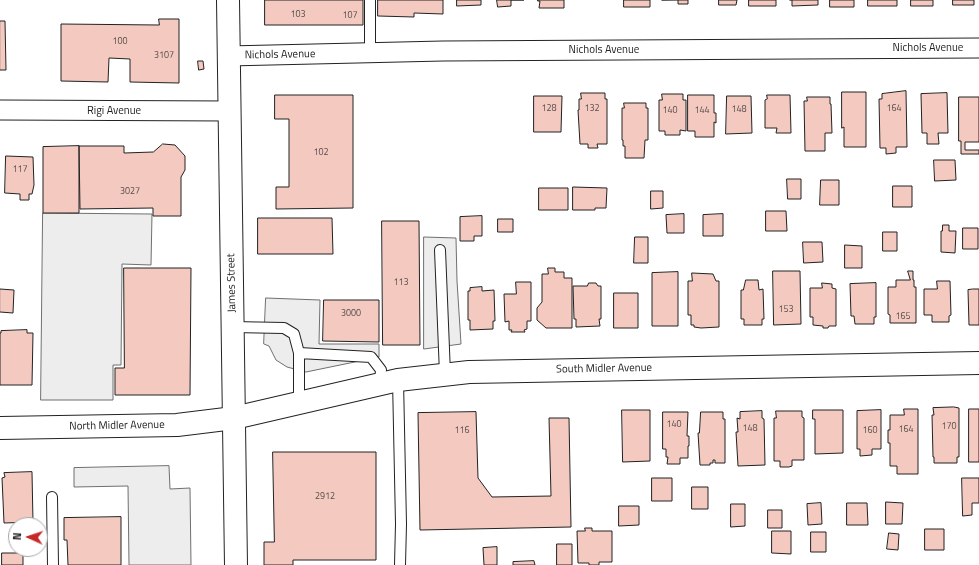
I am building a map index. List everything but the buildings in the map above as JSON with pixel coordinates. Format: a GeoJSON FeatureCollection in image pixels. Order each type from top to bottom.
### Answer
{"type":"FeatureCollection","features":[{"type":"Feature","properties":{"kind":"main road","name":"James Street"},"geometry":{"type":"LineString","coordinates":[[228,0],[236,565]]}},
{"type":"Feature","properties":{"kind":"main road","name":"South Midler Avenue"},"geometry":{"type":"LineString","coordinates":[[234,418],[389,382],[477,371],[979,363]]}},
{"type":"Feature","properties":{"kind":"main road","name":"North Midler Avenue"},"geometry":{"type":"LineString","coordinates":[[0,428],[177,425],[234,418]]}},
{"type":"Feature","properties":{"kind":"street","name":"Nichols Avenue"},"geometry":{"type":"LineString","coordinates":[[228,56],[451,51],[979,48]]}},
{"type":"Feature","properties":{"kind":"street","name":"Rigi Avenue"},"geometry":{"type":"LineString","coordinates":[[0,110],[229,112]]}},
{"type":"Feature","properties":{"kind":"lane"},"geometry":{"type":"LineString","coordinates":[[370,0],[370,53]]}},
{"type":"Feature","properties":{"kind":"lane"},"geometry":{"type":"LineString","coordinates":[[440,250],[445,374]]}},
{"type":"Feature","properties":{"kind":"lane"},"geometry":{"type":"LineString","coordinates":[[232,327],[284,328],[294,334],[299,353],[299,403]]}},
{"type":"Feature","properties":{"kind":"lane"},"geometry":{"type":"LineString","coordinates":[[299,353],[371,357],[389,382],[401,524],[400,565]]}},
{"type":"Feature","properties":{"kind":"lane"},"geometry":{"type":"LineString","coordinates":[[52,497],[53,565]]}},
{"type":"Feature","properties":{"kind":"shaded area"},"geometry":{"type":"Polygon","coordinates":[[[43,213],[152,214],[151,265],[122,264],[121,365],[113,365],[113,400],[41,400],[43,213]]]}},
{"type":"Feature","properties":{"kind":"shaded area"},"geometry":{"type":"Polygon","coordinates":[[[424,237],[456,238],[461,344],[424,349],[424,237]]]}},
{"type":"Feature","properties":{"kind":"shaded area"},"geometry":{"type":"Polygon","coordinates":[[[266,298],[320,300],[319,344],[379,344],[379,357],[306,372],[287,367],[276,360],[269,346],[264,344],[266,298]]]}},
{"type":"Feature","properties":{"kind":"shaded area"},"geometry":{"type":"Polygon","coordinates":[[[169,466],[170,489],[190,488],[191,565],[129,565],[128,486],[74,487],[74,468],[169,466]]]}}]}
